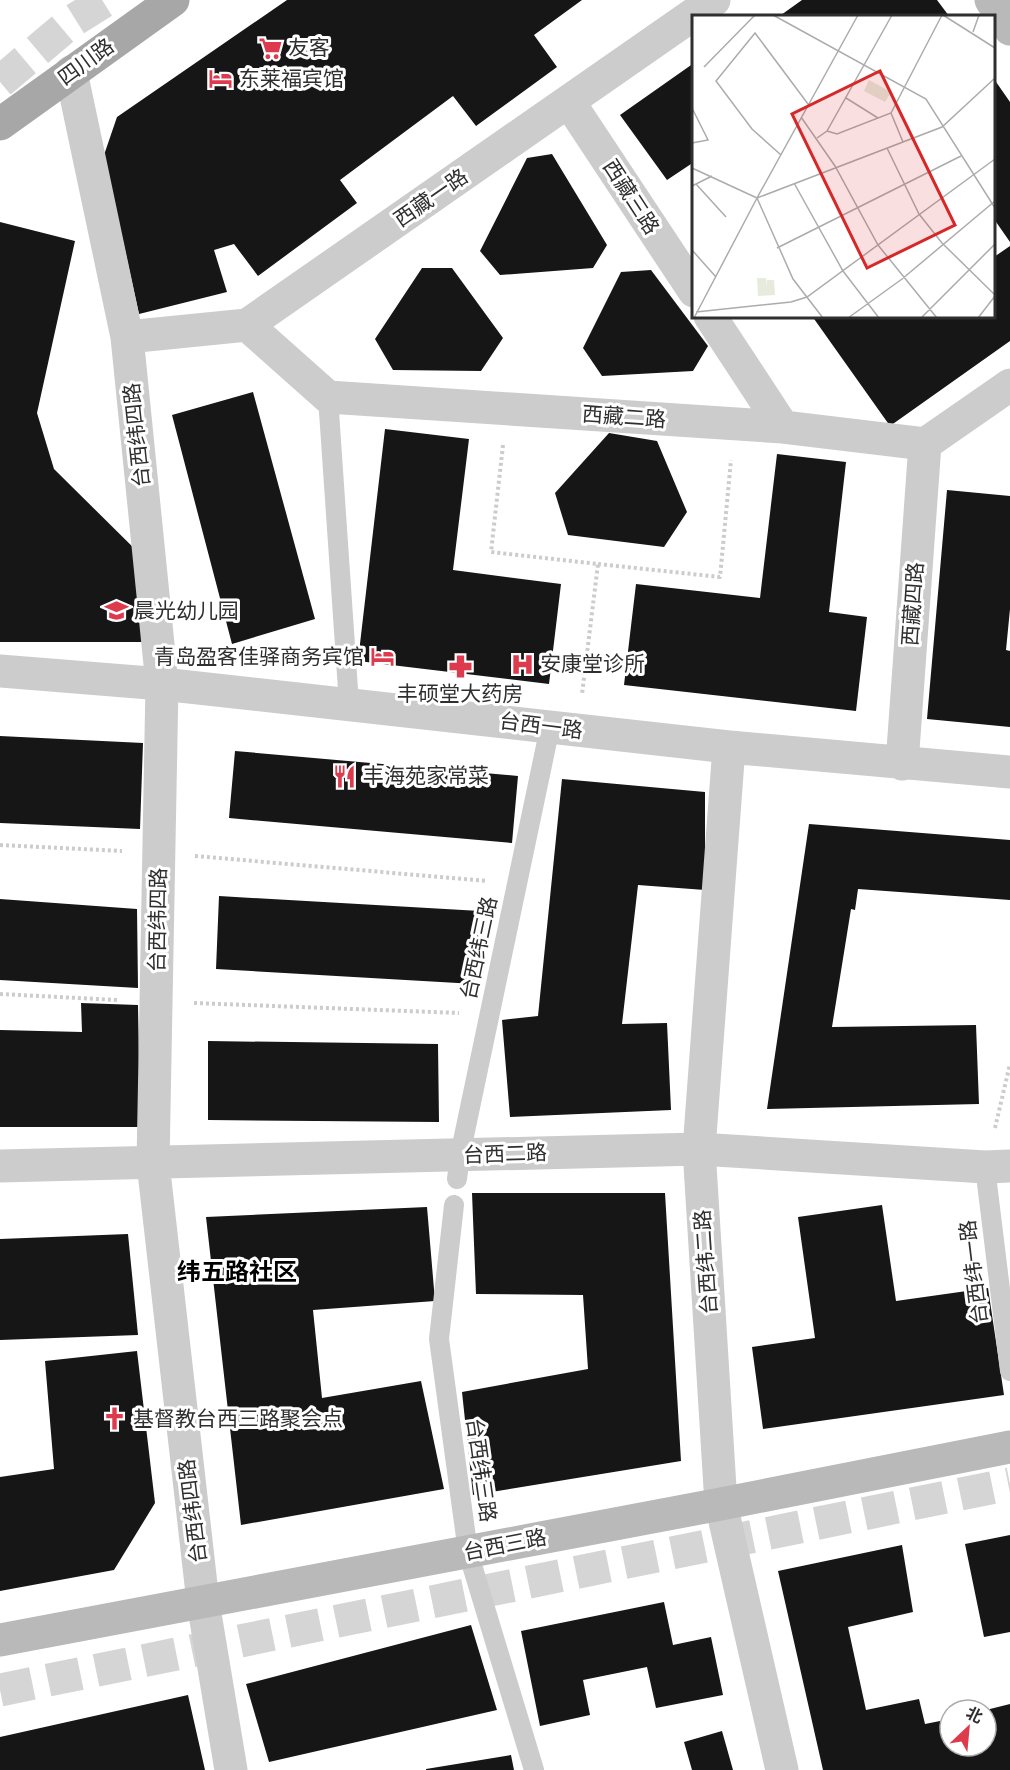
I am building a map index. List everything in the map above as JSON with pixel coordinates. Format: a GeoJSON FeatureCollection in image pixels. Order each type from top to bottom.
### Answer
{"type":"FeatureCollection","features":[{"type":"Feature","properties":{"kind":"main road","name":"四川路"},"geometry":{"type":"LineString","coordinates":[[0,123],[173,0]]}},
{"type":"Feature","properties":{"kind":"street","name":"西藏一路"},"geometry":{"type":"LineString","coordinates":[[693,15],[714,0]]}},
{"type":"Feature","properties":{"kind":"street"},"geometry":{"type":"LineString","coordinates":[[991,0],[1010,29]]}},
{"type":"Feature","properties":{"kind":"street","name":"西藏一路"},"geometry":{"type":"LineString","coordinates":[[127,337],[247,325],[692,15]]}},
{"type":"Feature","properties":{"kind":"street","name":"台西纬四路"},"geometry":{"type":"LineString","coordinates":[[71,72],[127,337],[162,684],[153,1163],[203,1602],[231,1770]]}},
{"type":"Feature","properties":{"kind":"street","name":"西藏三路"},"geometry":{"type":"LineString","coordinates":[[569,102],[692,289]]}},
{"type":"Feature","properties":{"kind":"street"},"geometry":{"type":"LineString","coordinates":[[711,318],[783,427]]}},
{"type":"Feature","properties":{"kind":"street"},"geometry":{"type":"LineString","coordinates":[[247,325],[328,397]]}},
{"type":"Feature","properties":{"kind":"street"},"geometry":{"type":"LineString","coordinates":[[925,444],[1010,386]]}},
{"type":"Feature","properties":{"kind":"street","name":"西藏二路"},"geometry":{"type":"LineString","coordinates":[[328,397],[783,427],[925,444]]}},
{"type":"Feature","properties":{"kind":"street","name":"西藏四路"},"geometry":{"type":"LineString","coordinates":[[902,764],[925,444]]}},
{"type":"Feature","properties":{"kind":"street","name":"台西一路"},"geometry":{"type":"LineString","coordinates":[[0,671],[162,684],[729,747],[1010,772]]}},
{"type":"Feature","properties":{"kind":"street","name":"台西纬二路"},"geometry":{"type":"LineString","coordinates":[[729,747],[699,1149],[721,1504],[782,1770]]}},
{"type":"Feature","properties":{"kind":"street","name":"台西二路"},"geometry":{"type":"LineString","coordinates":[[0,1166],[153,1163],[459,1167],[699,1149],[998,1167]]}},
{"type":"Feature","properties":{"kind":"street","name":"台西三路"},"geometry":{"type":"LineString","coordinates":[[0,1640],[1010,1448]]}},
{"type":"Feature","properties":{"kind":"lane"},"geometry":{"type":"LineString","coordinates":[[328,397],[349,704]]}},
{"type":"Feature","properties":{"kind":"lane","name":"台西纬三路"},"geometry":{"type":"LineString","coordinates":[[459,1167],[517,884],[564,729]]}},
{"type":"Feature","properties":{"kind":"lane","name":"台西纬一路"},"geometry":{"type":"LineString","coordinates":[[998,1167],[1010,1371]]}},
{"type":"Feature","properties":{"kind":"lane","name":"台西纬三路"},"geometry":{"type":"LineString","coordinates":[[454,1205],[439,1339],[468,1552],[534,1770]]}},
{"type":"Feature","properties":{"kind":"path"},"geometry":{"type":"LineString","coordinates":[[507,409],[491,552],[720,577],[735,424]]}},
{"type":"Feature","properties":{"kind":"path"},"geometry":{"type":"LineString","coordinates":[[564,729],[598,564]]}},
{"type":"Feature","properties":{"kind":"path"},"geometry":{"type":"LineString","coordinates":[[0,845],[159,853],[517,884]]}},
{"type":"Feature","properties":{"kind":"path"},"geometry":{"type":"LineString","coordinates":[[0,994],[490,1015]]}},
{"type":"Feature","properties":{"kind":"path"},"geometry":{"type":"LineString","coordinates":[[998,1167],[1010,1064]]}},
{"type":"Feature","properties":{"kind":"building"},"geometry":{"type":"Polygon","coordinates":[[[287,0],[582,0],[534,35],[557,67],[476,126],[453,96],[340,180],[357,203],[258,276],[234,244],[214,250],[227,292],[139,314],[104,155],[117,117],[287,0]]]}},
{"type":"Feature","properties":{"kind":"building"},"geometry":{"type":"Polygon","coordinates":[[[802,0],[937,0],[948,15],[781,15],[802,0]]]}},
{"type":"Feature","properties":{"kind":"building"},"geometry":{"type":"Polygon","coordinates":[[[692,64],[692,163],[667,180],[620,115],[692,64]]]}},
{"type":"Feature","properties":{"kind":"building"},"geometry":{"type":"Polygon","coordinates":[[[995,80],[1010,102],[1010,242],[995,220],[995,80]]]}},
{"type":"Feature","properties":{"kind":"building"},"geometry":{"type":"Polygon","coordinates":[[[552,154],[607,245],[593,268],[500,275],[480,251],[527,158],[552,154]]]}},
{"type":"Feature","properties":{"kind":"building"},"geometry":{"type":"Polygon","coordinates":[[[0,222],[75,241],[37,413],[54,469],[150,564],[142,642],[0,642],[0,222]]]}},
{"type":"Feature","properties":{"kind":"building"},"geometry":{"type":"Polygon","coordinates":[[[1010,246],[1010,341],[890,426],[813,318],[995,318],[995,256],[1010,246]]]}},
{"type":"Feature","properties":{"kind":"building"},"geometry":{"type":"Polygon","coordinates":[[[422,268],[452,268],[503,338],[481,371],[393,370],[375,339],[422,268]]]}},
{"type":"Feature","properties":{"kind":"building"},"geometry":{"type":"Polygon","coordinates":[[[651,270],[708,346],[693,371],[602,376],[583,348],[621,272],[651,270]]]}},
{"type":"Feature","properties":{"kind":"building"},"geometry":{"type":"Polygon","coordinates":[[[253,392],[315,619],[232,644],[172,415],[253,392]]]}},
{"type":"Feature","properties":{"kind":"building"},"geometry":{"type":"Polygon","coordinates":[[[385,429],[469,439],[453,570],[561,584],[549,684],[358,661],[385,429]]]}},
{"type":"Feature","properties":{"kind":"building"},"geometry":{"type":"Polygon","coordinates":[[[609,433],[657,441],[687,512],[664,547],[568,535],[555,493],[609,433]]]}},
{"type":"Feature","properties":{"kind":"building"},"geometry":{"type":"Polygon","coordinates":[[[777,454],[846,462],[829,612],[867,617],[856,711],[624,685],[636,584],[760,598],[777,454]]]}},
{"type":"Feature","properties":{"kind":"building"},"geometry":{"type":"Polygon","coordinates":[[[947,490],[1010,496],[1010,609],[1006,650],[1010,651],[1010,727],[927,719],[947,490]]]}},
{"type":"Feature","properties":{"kind":"building"},"geometry":{"type":"Polygon","coordinates":[[[0,736],[143,743],[140,829],[0,823],[0,736]]]}},
{"type":"Feature","properties":{"kind":"building"},"geometry":{"type":"Polygon","coordinates":[[[235,751],[518,776],[512,843],[229,818],[235,751]]]}},
{"type":"Feature","properties":{"kind":"building"},"geometry":{"type":"Polygon","coordinates":[[[562,779],[705,792],[705,890],[638,885],[622,1024],[667,1023],[671,1110],[510,1117],[502,1020],[538,1016],[562,779]]]}},
{"type":"Feature","properties":{"kind":"building"},"geometry":{"type":"Polygon","coordinates":[[[809,824],[1010,840],[1010,900],[858,889],[855,910],[851,909],[832,1027],[976,1025],[979,1104],[767,1109],[809,824]]]}},
{"type":"Feature","properties":{"kind":"building"},"geometry":{"type":"Polygon","coordinates":[[[219,896],[480,911],[475,984],[216,969],[219,896]]]}},
{"type":"Feature","properties":{"kind":"building"},"geometry":{"type":"Polygon","coordinates":[[[0,899],[137,909],[138,988],[0,980],[0,899]]]}},
{"type":"Feature","properties":{"kind":"building"},"geometry":{"type":"Polygon","coordinates":[[[81,1003],[138,1005],[140,1127],[0,1127],[0,1030],[82,1032],[81,1003]]]}},
{"type":"Feature","properties":{"kind":"building"},"geometry":{"type":"Polygon","coordinates":[[[208,1041],[438,1044],[439,1122],[208,1120],[208,1041]]]}},
{"type":"Feature","properties":{"kind":"building"},"geometry":{"type":"Polygon","coordinates":[[[472,1193],[665,1193],[681,1461],[473,1495],[462,1392],[588,1369],[583,1295],[476,1294],[472,1193]]]}},
{"type":"Feature","properties":{"kind":"building"},"geometry":{"type":"Polygon","coordinates":[[[882,1205],[896,1301],[988,1288],[1004,1395],[763,1429],[752,1347],[815,1338],[798,1217],[882,1205]]]}},
{"type":"Feature","properties":{"kind":"building"},"geometry":{"type":"Polygon","coordinates":[[[427,1207],[435,1301],[313,1310],[322,1398],[421,1381],[444,1489],[241,1525],[206,1217],[427,1207]]]}},
{"type":"Feature","properties":{"kind":"building"},"geometry":{"type":"Polygon","coordinates":[[[128,1234],[138,1335],[0,1340],[0,1239],[128,1234]]]}},
{"type":"Feature","properties":{"kind":"building"},"geometry":{"type":"Polygon","coordinates":[[[137,1351],[155,1503],[114,1570],[0,1591],[0,1477],[54,1469],[45,1361],[137,1351]]]}},
{"type":"Feature","properties":{"kind":"building"},"geometry":{"type":"Polygon","coordinates":[[[1010,1535],[1010,1632],[984,1637],[965,1544],[1010,1535]]]}},
{"type":"Feature","properties":{"kind":"building"},"geometry":{"type":"Polygon","coordinates":[[[902,1545],[913,1612],[848,1627],[866,1710],[919,1699],[925,1724],[938,1721],[938,1758],[998,1758],[998,1707],[1010,1704],[1010,1770],[823,1770],[778,1571],[902,1545]]]}},
{"type":"Feature","properties":{"kind":"building"},"geometry":{"type":"Polygon","coordinates":[[[664,1602],[673,1645],[711,1637],[723,1695],[656,1708],[647,1667],[583,1680],[590,1715],[540,1726],[521,1631],[664,1602]]]}},
{"type":"Feature","properties":{"kind":"building"},"geometry":{"type":"Polygon","coordinates":[[[471,1625],[497,1710],[269,1762],[246,1684],[471,1625]]]}},
{"type":"Feature","properties":{"kind":"building"},"geometry":{"type":"Polygon","coordinates":[[[188,1695],[205,1770],[0,1770],[0,1737],[188,1695]]]}},
{"type":"Feature","properties":{"kind":"building"},"geometry":{"type":"Polygon","coordinates":[[[722,1731],[733,1770],[692,1770],[684,1742],[722,1731]]]}},
{"type":"Feature","properties":{"kind":"building"},"geometry":{"type":"Polygon","coordinates":[[[511,1755],[514,1770],[426,1770],[426,1769],[511,1755]]]}},
{"type":"Feature","properties":{"kind":"tunnel"},"geometry":{"type":"LineString","coordinates":[[0,82],[71,22],[106,0]]}},
{"type":"Feature","properties":{"kind":"tunnel"},"geometry":{"type":"LineString","coordinates":[[0,1690],[1010,1484]]}},
{"type":"Feature","properties":{"kind":"place","name":"友客"},"geometry":{"type":"Point","coordinates":[270,48]}},
{"type":"Feature","properties":{"kind":"place","name":"东莱福宾馆"},"geometry":{"type":"Point","coordinates":[221,79]}},
{"type":"Feature","properties":{"kind":"place","name":"晨光幼儿园"},"geometry":{"type":"Point","coordinates":[116,611]}},
{"type":"Feature","properties":{"kind":"place","name":"青岛盈客佳驿商务宾馆"},"geometry":{"type":"Point","coordinates":[382,657]}},
{"type":"Feature","properties":{"kind":"place","name":"安康堂诊所"},"geometry":{"type":"Point","coordinates":[522,664]}},
{"type":"Feature","properties":{"kind":"place","name":"丰硕堂大药房"},"geometry":{"type":"Point","coordinates":[460,666]}},
{"type":"Feature","properties":{"kind":"place","name":"丰海苑家常菜"},"geometry":{"type":"Point","coordinates":[345,776]}},
{"type":"Feature","properties":{"kind":"place","name":"基督教台西三路聚会点"},"geometry":{"type":"Point","coordinates":[115,1419]}},
{"type":"Feature","properties":{"kind":"district","name":"纬五路社区"},"geometry":{"type":"Point","coordinates":[237,1272]}}]}
